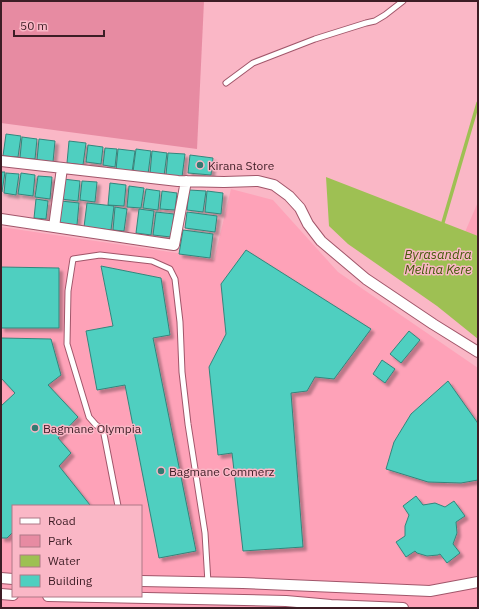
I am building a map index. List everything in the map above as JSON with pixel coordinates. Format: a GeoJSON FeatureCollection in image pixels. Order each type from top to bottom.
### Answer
{"type":"FeatureCollection","features":[{"type":"Feature","properties":{"kind":"street"},"geometry":{"type":"LineString","coordinates":[[1,161],[170,180],[224,182],[258,181],[274,186],[289,196],[300,208],[308,224],[321,241],[366,279],[478,352]]}},
{"type":"Feature","properties":{"kind":"street"},"geometry":{"type":"LineString","coordinates":[[54,227],[62,168]]}},
{"type":"Feature","properties":{"kind":"street"},"geometry":{"type":"LineString","coordinates":[[1,219],[174,245],[186,181]]}},
{"type":"Feature","properties":{"kind":"street"},"geometry":{"type":"LineString","coordinates":[[1,578],[12,579]]}},
{"type":"Feature","properties":{"kind":"street"},"geometry":{"type":"LineString","coordinates":[[142,581],[243,583],[430,591],[478,582]]}},
{"type":"Feature","properties":{"kind":"street"},"geometry":{"type":"LineString","coordinates":[[1,594],[12,595]]}},
{"type":"Feature","properties":{"kind":"street"},"geometry":{"type":"LineString","coordinates":[[134,597],[286,601],[331,605],[403,608]]}},
{"type":"Feature","properties":{"kind":"lane"},"geometry":{"type":"LineString","coordinates":[[226,83],[253,63],[315,39],[375,21],[385,16],[402,1]]}},
{"type":"Feature","properties":{"kind":"lane"},"geometry":{"type":"LineString","coordinates":[[118,505],[103,429],[96,425],[89,417],[67,344],[68,291],[73,260],[100,255],[152,260],[170,269],[175,279],[180,322],[182,372],[188,424],[205,533],[208,583]]}},
{"type":"Feature","properties":{"kind":"shaded area"},"geometry":{"type":"Polygon","coordinates":[[[231,189],[273,200],[338,272],[478,368],[478,608],[1,608],[1,227],[177,253],[214,260],[231,189]]]}},
{"type":"Feature","properties":{"kind":"shaded area"},"geometry":{"type":"Polygon","coordinates":[[[478,202],[478,236],[465,232],[478,202]]]}},
{"type":"Feature","properties":{"kind":"green space"},"geometry":{"type":"Polygon","coordinates":[[[1,1],[204,1],[197,149],[1,123],[1,1]]]}},
{"type":"Feature","properties":{"kind":"water","name":"Byrasandra Melina Kere"},"geometry":{"type":"Polygon","coordinates":[[[326,177],[478,236],[478,339],[437,306],[348,244],[329,226],[326,177]]]}},
{"type":"Feature","properties":{"kind":"building"},"geometry":{"type":"Polygon","coordinates":[[[6,134],[21,136],[18,157],[3,156],[6,134]]]}},
{"type":"Feature","properties":{"kind":"building"},"geometry":{"type":"Polygon","coordinates":[[[22,137],[37,139],[35,159],[20,158],[22,137]]]}},
{"type":"Feature","properties":{"kind":"building"},"geometry":{"type":"Polygon","coordinates":[[[39,139],[55,141],[53,162],[37,160],[39,139]]]}},
{"type":"Feature","properties":{"kind":"building"},"geometry":{"type":"Polygon","coordinates":[[[69,141],[86,143],[83,165],[67,163],[69,141]]]}},
{"type":"Feature","properties":{"kind":"building"},"geometry":{"type":"Polygon","coordinates":[[[88,145],[103,147],[101,164],[86,162],[88,145]]]}},
{"type":"Feature","properties":{"kind":"building"},"geometry":{"type":"Polygon","coordinates":[[[105,148],[117,149],[115,167],[103,165],[105,148]]]}},
{"type":"Feature","properties":{"kind":"building"},"geometry":{"type":"Polygon","coordinates":[[[118,149],[135,151],[132,172],[116,170],[118,149]]]}},
{"type":"Feature","properties":{"kind":"building"},"geometry":{"type":"Polygon","coordinates":[[[136,149],[151,151],[148,174],[133,172],[136,149]]]}},
{"type":"Feature","properties":{"kind":"building"},"geometry":{"type":"Polygon","coordinates":[[[152,151],[167,153],[164,176],[150,174],[152,151]]]}},
{"type":"Feature","properties":{"kind":"building"},"geometry":{"type":"Polygon","coordinates":[[[168,153],[185,154],[182,177],[166,175],[168,153]]]}},
{"type":"Feature","properties":{"kind":"building","name":"Kirana Store"},"geometry":{"type":"Polygon","coordinates":[[[190,155],[213,158],[211,175],[188,173],[190,155]]]}},
{"type":"Feature","properties":{"kind":"building"},"geometry":{"type":"Polygon","coordinates":[[[1,172],[5,172],[2,192],[1,192],[1,172]]]}},
{"type":"Feature","properties":{"kind":"building"},"geometry":{"type":"Polygon","coordinates":[[[6,173],[19,174],[16,195],[4,193],[6,173]]]}},
{"type":"Feature","properties":{"kind":"building"},"geometry":{"type":"Polygon","coordinates":[[[21,173],[35,175],[33,196],[18,194],[21,173]]]}},
{"type":"Feature","properties":{"kind":"building"},"geometry":{"type":"Polygon","coordinates":[[[38,176],[52,177],[50,199],[35,197],[38,176]]]}},
{"type":"Feature","properties":{"kind":"building"},"geometry":{"type":"Polygon","coordinates":[[[63,179],[80,181],[78,201],[61,199],[63,179]]]}},
{"type":"Feature","properties":{"kind":"building"},"geometry":{"type":"Polygon","coordinates":[[[82,181],[97,182],[95,202],[80,200],[82,181]]]}},
{"type":"Feature","properties":{"kind":"building"},"geometry":{"type":"Polygon","coordinates":[[[110,183],[126,185],[124,206],[108,205],[110,183]]]}},
{"type":"Feature","properties":{"kind":"building"},"geometry":{"type":"Polygon","coordinates":[[[129,186],[144,188],[141,208],[127,207],[129,186]]]}},
{"type":"Feature","properties":{"kind":"building"},"geometry":{"type":"Polygon","coordinates":[[[146,189],[160,191],[158,210],[143,208],[146,189]]]}},
{"type":"Feature","properties":{"kind":"building"},"geometry":{"type":"Polygon","coordinates":[[[189,190],[206,191],[203,212],[187,210],[189,190]]]}},
{"type":"Feature","properties":{"kind":"building"},"geometry":{"type":"Polygon","coordinates":[[[162,191],[177,193],[175,210],[160,209],[162,191]]]}},
{"type":"Feature","properties":{"kind":"building"},"geometry":{"type":"Polygon","coordinates":[[[207,191],[223,193],[221,214],[205,212],[207,191]]]}},
{"type":"Feature","properties":{"kind":"building"},"geometry":{"type":"Polygon","coordinates":[[[36,199],[48,201],[46,219],[34,218],[36,199]]]}},
{"type":"Feature","properties":{"kind":"building"},"geometry":{"type":"Polygon","coordinates":[[[61,201],[79,203],[77,225],[58,223],[61,201]]]}},
{"type":"Feature","properties":{"kind":"building"},"geometry":{"type":"Polygon","coordinates":[[[87,203],[114,206],[111,230],[84,227],[87,203]]]}},
{"type":"Feature","properties":{"kind":"building"},"geometry":{"type":"Polygon","coordinates":[[[115,207],[127,209],[124,231],[113,230],[115,207]]]}},
{"type":"Feature","properties":{"kind":"building"},"geometry":{"type":"Polygon","coordinates":[[[139,209],[154,211],[151,235],[136,233],[139,209]]]}},
{"type":"Feature","properties":{"kind":"building"},"geometry":{"type":"Polygon","coordinates":[[[156,212],[174,214],[171,237],[153,235],[156,212]]]}},
{"type":"Feature","properties":{"kind":"building"},"geometry":{"type":"Polygon","coordinates":[[[187,212],[217,216],[215,232],[185,228],[187,212]]]}},
{"type":"Feature","properties":{"kind":"building"},"geometry":{"type":"Polygon","coordinates":[[[183,230],[213,234],[210,258],[179,254],[183,230]]]}},
{"type":"Feature","properties":{"kind":"building"},"geometry":{"type":"Polygon","coordinates":[[[246,250],[371,329],[334,379],[315,377],[307,391],[291,393],[303,547],[243,551],[232,453],[218,455],[209,367],[226,334],[221,284],[246,250]]]}},
{"type":"Feature","properties":{"kind":"building","name":"Bagmane Commerz"},"geometry":{"type":"Polygon","coordinates":[[[101,266],[161,278],[170,335],[153,338],[196,551],[159,558],[125,385],[97,390],[86,331],[113,326],[101,266]]]}},
{"type":"Feature","properties":{"kind":"building"},"geometry":{"type":"Polygon","coordinates":[[[1,267],[59,268],[59,328],[1,328],[1,267]]]}},
{"type":"Feature","properties":{"kind":"building"},"geometry":{"type":"Polygon","coordinates":[[[409,331],[420,340],[401,363],[390,354],[409,331]]]}},
{"type":"Feature","properties":{"kind":"building","name":"Bagmane Olympia"},"geometry":{"type":"Polygon","coordinates":[[[1,338],[51,339],[61,375],[48,385],[78,417],[58,438],[71,453],[59,466],[90,505],[12,505],[12,533],[7,538],[1,538],[1,406],[15,393],[1,378],[1,338]]]}},
{"type":"Feature","properties":{"kind":"building"},"geometry":{"type":"Polygon","coordinates":[[[382,360],[395,369],[385,383],[373,374],[382,360]]]}},
{"type":"Feature","properties":{"kind":"building"},"geometry":{"type":"Polygon","coordinates":[[[448,381],[478,424],[478,480],[461,483],[428,482],[386,469],[394,442],[411,414],[448,381]]]}},
{"type":"Feature","properties":{"kind":"building"},"geometry":{"type":"Polygon","coordinates":[[[416,496],[423,505],[435,503],[445,507],[454,501],[465,516],[456,522],[457,533],[453,544],[460,553],[447,563],[440,554],[427,556],[415,551],[406,557],[396,542],[405,536],[405,526],[409,515],[403,506],[416,496]]]}},
{"type":"Feature","properties":{"kind":"waterway"},"geometry":{"type":"LineString","coordinates":[[442,226],[478,103]]}},
{"type":"Feature","properties":{"kind":"place","name":"Kirana Store"},"geometry":{"type":"Point","coordinates":[200,165]}},
{"type":"Feature","properties":{"kind":"place","name":"Bagmane Olympia"},"geometry":{"type":"Point","coordinates":[35,428]}},
{"type":"Feature","properties":{"kind":"place","name":"Bagmane Commerz"},"geometry":{"type":"Point","coordinates":[161,471]}}]}
